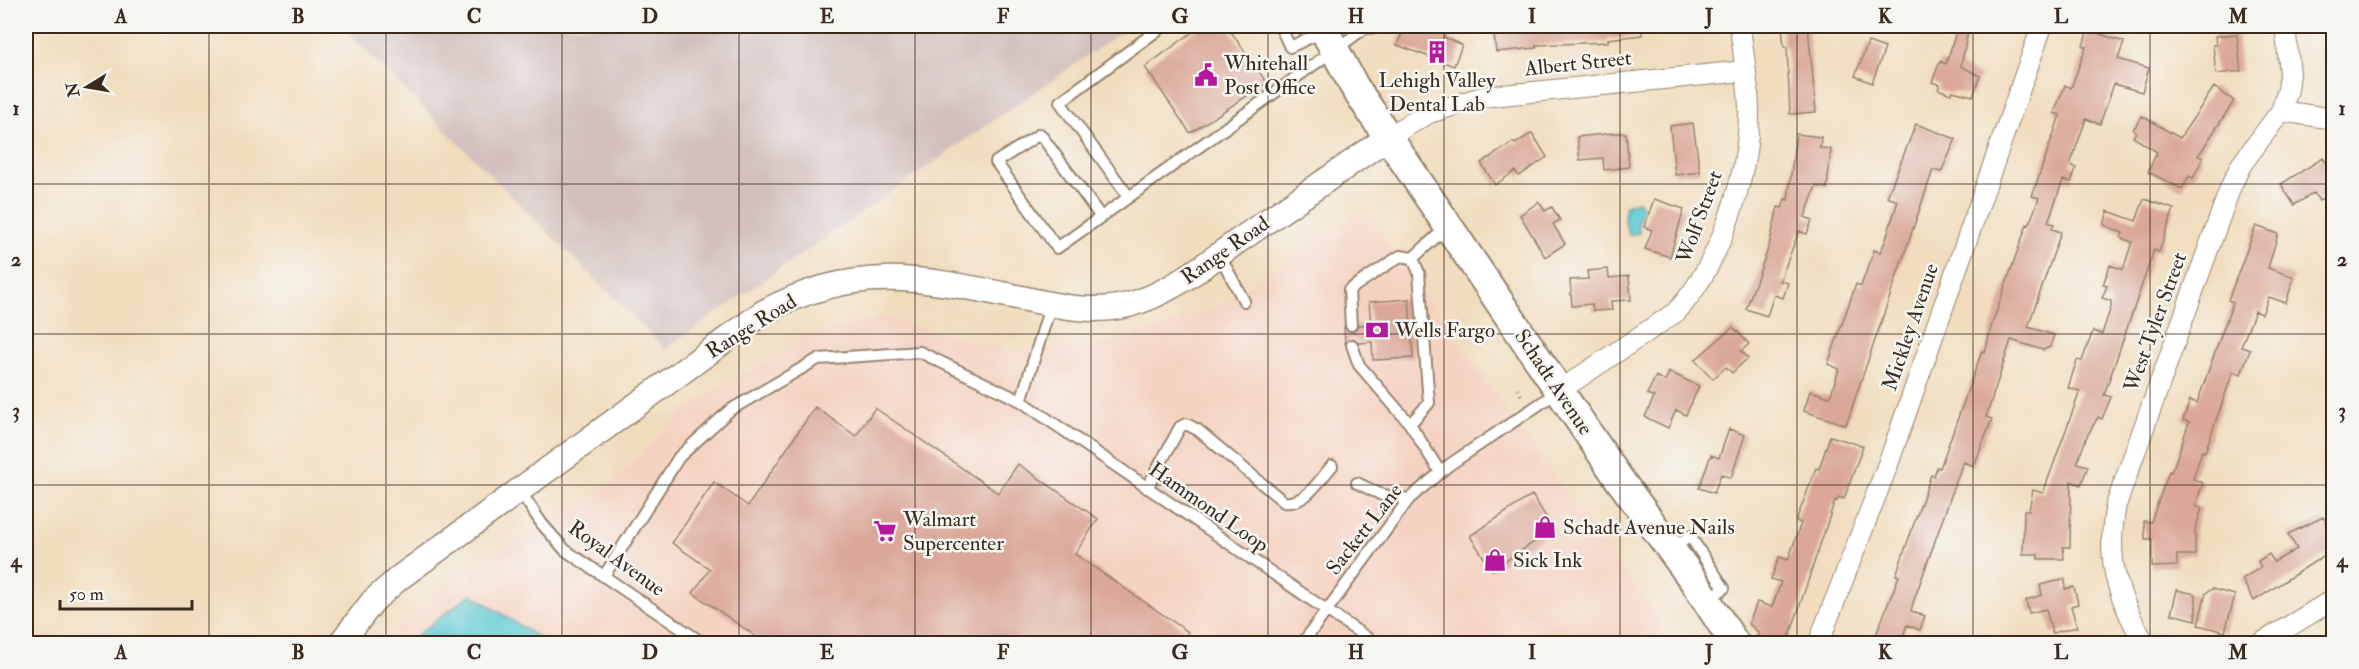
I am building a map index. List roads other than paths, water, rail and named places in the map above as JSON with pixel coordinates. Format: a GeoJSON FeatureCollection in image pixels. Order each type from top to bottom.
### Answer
{"type":"FeatureCollection","features":[{"type":"Feature","properties":{"kind":"main road","name":"Schadt Avenue"},"geometry":{"type":"LineString","coordinates":[[1327,36],[1354,86],[1388,138],[1559,391],[1735,644]]}},
{"type":"Feature","properties":{"kind":"street","name":"Wolf Street"},"geometry":{"type":"LineString","coordinates":[[1559,391],[1660,325],[1689,298],[1710,265],[1739,185],[1747,144],[1749,111],[1740,26]]}},
{"type":"Feature","properties":{"kind":"street","name":"Mickley Avenue"},"geometry":{"type":"LineString","coordinates":[[1818,644],[1887,466],[2042,26]]}},
{"type":"Feature","properties":{"kind":"street","name":"West Tyler Street"},"geometry":{"type":"LineString","coordinates":[[2145,644],[2123,603],[2115,578],[2111,552],[2116,505],[2231,186],[2241,165],[2281,111],[2288,90],[2290,73],[2285,26]]}},
{"type":"Feature","properties":{"kind":"street","name":"Albert Street"},"geometry":{"type":"LineString","coordinates":[[1388,138],[1429,113],[1482,97],[1745,71]]}},
{"type":"Feature","properties":{"kind":"street"},"geometry":{"type":"LineString","coordinates":[[2281,111],[2334,119]]}},
{"type":"Feature","properties":{"kind":"street","name":"Range Road"},"geometry":{"type":"LineString","coordinates":[[340,644],[373,601],[399,578],[764,312],[819,287],[870,278],[900,278],[992,292],[1050,307],[1100,309],[1127,305],[1170,288],[1388,138]]}},
{"type":"Feature","properties":{"kind":"street"},"geometry":{"type":"LineString","coordinates":[[2260,644],[2334,599]]}},
{"type":"Feature","properties":{"kind":"lane"},"geometry":{"type":"LineString","coordinates":[[1129,197],[1060,102],[1163,26]]}},
{"type":"Feature","properties":{"kind":"lane"},"geometry":{"type":"LineString","coordinates":[[1280,26],[1290,47],[1327,36],[1386,26]]}},
{"type":"Feature","properties":{"kind":"lane"},"geometry":{"type":"LineString","coordinates":[[1101,217],[1040,134],[996,162],[1057,248],[1101,217],[1129,197],[1327,36]]}},
{"type":"Feature","properties":{"kind":"lane"},"geometry":{"type":"LineString","coordinates":[[1413,258],[1448,226]]}},
{"type":"Feature","properties":{"kind":"lane"},"geometry":{"type":"LineString","coordinates":[[1219,254],[1244,301]]}},
{"type":"Feature","properties":{"kind":"lane"},"geometry":{"type":"LineString","coordinates":[[1351,325],[1349,290],[1400,255],[1413,258]]}},
{"type":"Feature","properties":{"kind":"lane"},"geometry":{"type":"LineString","coordinates":[[1410,424],[1429,403],[1419,273],[1413,258]]}},
{"type":"Feature","properties":{"kind":"lane"},"geometry":{"type":"LineString","coordinates":[[1021,401],[1050,307]]}},
{"type":"Feature","properties":{"kind":"lane"},"geometry":{"type":"LineString","coordinates":[[1352,345],[1359,365],[1410,424],[1440,472]]}},
{"type":"Feature","properties":{"kind":"lane","name":"Hammond Loop"},"geometry":{"type":"LineString","coordinates":[[604,576],[678,457],[730,410],[819,359],[920,352],[1021,401],[1324,611],[1376,644]]}},
{"type":"Feature","properties":{"kind":"lane","name":"Sackett Lane"},"geometry":{"type":"LineString","coordinates":[[1302,644],[1324,611],[1409,500],[1440,472],[1559,391]]}},
{"type":"Feature","properties":{"kind":"lane"},"geometry":{"type":"LineString","coordinates":[[1146,488],[1180,426],[1186,424],[1198,429],[1284,502],[1292,503],[1305,497],[1332,466]]}},
{"type":"Feature","properties":{"kind":"lane"},"geometry":{"type":"LineString","coordinates":[[1357,483],[1382,495],[1409,500]]}},
{"type":"Feature","properties":{"kind":"lane","name":"Royal Avenue"},"geometry":{"type":"LineString","coordinates":[[520,491],[542,524],[566,550],[704,644]]}},
{"type":"Feature","properties":{"kind":"water"},"geometry":{"type":"Polygon","coordinates":[[[1638,201],[1643,208],[1638,222],[1639,233],[1629,235],[1624,219],[1626,205],[1638,201]]]}},
{"type":"Feature","properties":{"kind":"water"},"geometry":{"type":"Polygon","coordinates":[[[471,594],[547,643],[407,643],[471,594]]]}},
{"type":"Feature","properties":{"kind":"place","name":"Lehigh Valley Dental Lab"},"geometry":{"type":"Point","coordinates":[1437,52]}},
{"type":"Feature","properties":{"kind":"place","name":"Whitehall Post Office"},"geometry":{"type":"Point","coordinates":[1206,75]}},
{"type":"Feature","properties":{"kind":"place","name":"Wells Fargo"},"geometry":{"type":"Point","coordinates":[1377,330]}},
{"type":"Feature","properties":{"kind":"place","name":"Schadt Avenue Nails"},"geometry":{"type":"Point","coordinates":[1545,527]}},
{"type":"Feature","properties":{"kind":"place","name":"Walmart Supercenter"},"geometry":{"type":"Point","coordinates":[885,531]}},
{"type":"Feature","properties":{"kind":"place","name":"Sick Ink"},"geometry":{"type":"Point","coordinates":[1495,560]}}]}
